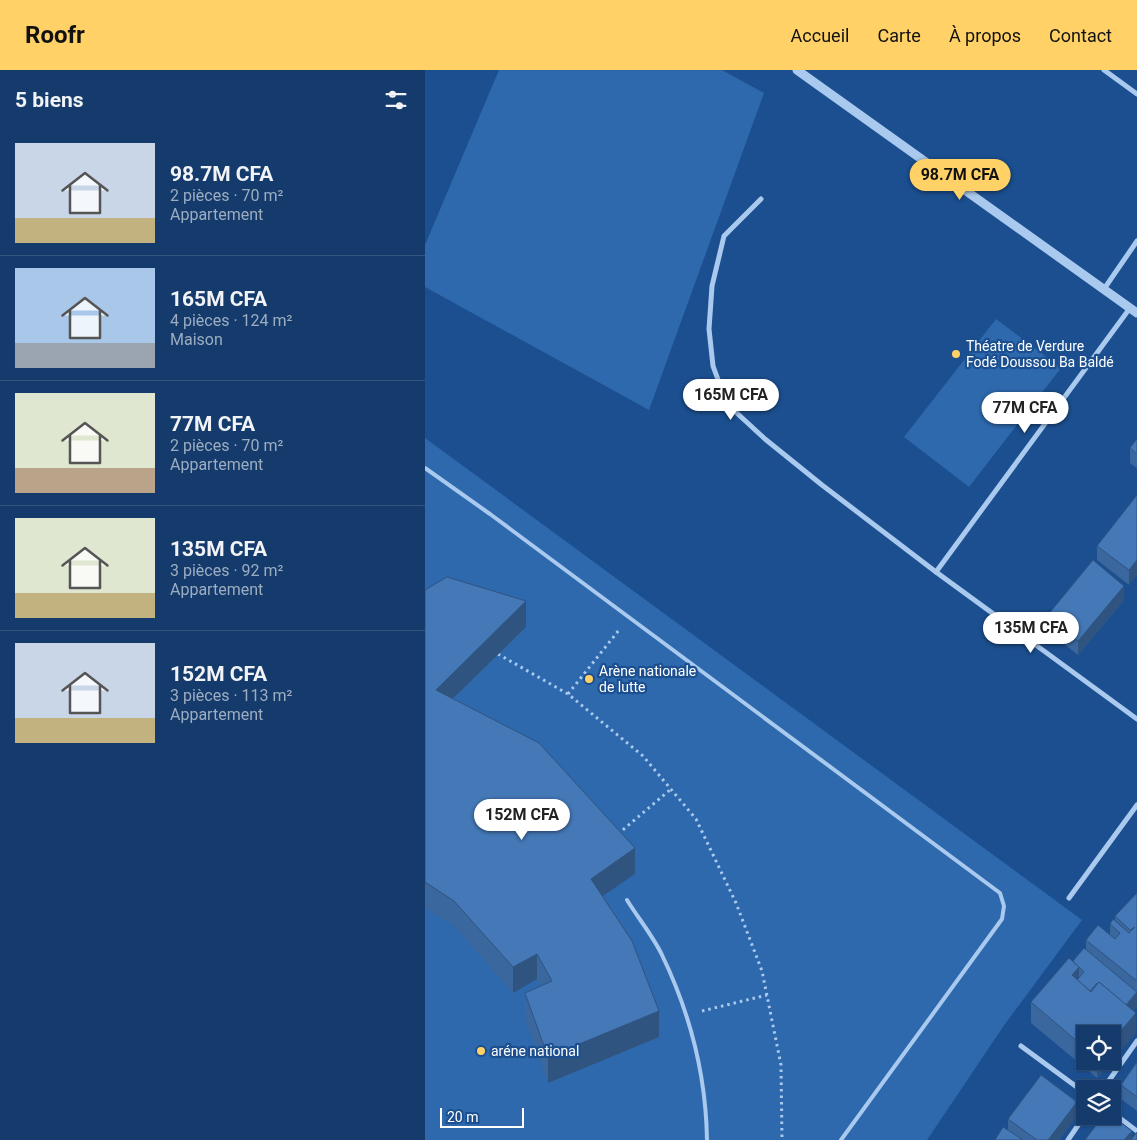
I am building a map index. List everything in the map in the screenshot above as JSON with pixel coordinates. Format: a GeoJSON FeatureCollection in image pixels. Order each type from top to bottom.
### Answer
{"type":"FeatureCollection","features":[{"type":"Feature","properties":{"kind":"street"},"geometry":{"type":"LineString","coordinates":[[797,70],[1134,310],[936,572]]}},
{"type":"Feature","properties":{"kind":"street"},"geometry":{"type":"LineString","coordinates":[[1104,70],[1137,94]]}},
{"type":"Feature","properties":{"kind":"street"},"geometry":{"type":"LineString","coordinates":[[761,199],[724,236],[712,286],[709,329],[713,366],[727,404],[772,445],[936,572],[1137,719]]}},
{"type":"Feature","properties":{"kind":"street"},"geometry":{"type":"LineString","coordinates":[[1104,289],[1137,241]]}},
{"type":"Feature","properties":{"kind":"street"},"geometry":{"type":"LineString","coordinates":[[1069,898],[1137,805]]}},
{"type":"Feature","properties":{"kind":"street"},"geometry":{"type":"LineString","coordinates":[[1109,1080],[1137,1041]]}},
{"type":"Feature","properties":{"kind":"street"},"geometry":{"type":"LineString","coordinates":[[1021,1046],[1076,1086]]}},
{"type":"Feature","properties":{"kind":"street"},"geometry":{"type":"LineString","coordinates":[[1121,1119],[1137,1131]]}},
{"type":"Feature","properties":{"kind":"street"},"geometry":{"type":"LineString","coordinates":[[1068,1140],[1078,1125]]}},
{"type":"Feature","properties":{"kind":"lane"},"geometry":{"type":"LineString","coordinates":[[425,468],[1000,894],[1004,906],[1002,919],[841,1140]]}},
{"type":"Feature","properties":{"kind":"lane"},"geometry":{"type":"LineString","coordinates":[[627,900],[661,954],[687,1015],[702,1074],[707,1140]]}},
{"type":"Feature","properties":{"kind":"path"},"geometry":{"type":"LineString","coordinates":[[568,694],[629,618]]}},
{"type":"Feature","properties":{"kind":"path"},"geometry":{"type":"LineString","coordinates":[[498,654],[568,694],[643,756],[697,819],[735,903],[762,970],[781,1065],[782,1140]]}},
{"type":"Feature","properties":{"kind":"path"},"geometry":{"type":"LineString","coordinates":[[614,837],[671,789]]}},
{"type":"Feature","properties":{"kind":"path"},"geometry":{"type":"LineString","coordinates":[[687,1015],[767,995]]}},
{"type":"Feature","properties":{"kind":"shaded area"},"geometry":{"type":"Polygon","coordinates":[[[499,70],[722,70],[764,93],[649,410],[425,287],[425,245],[499,70]]]}},
{"type":"Feature","properties":{"kind":"shaded area"},"geometry":{"type":"Polygon","coordinates":[[[996,319],[1061,368],[969,487],[904,437],[996,319]]]}},
{"type":"Feature","properties":{"kind":"shaded area","name":"Arène nationale de lutte"},"geometry":{"type":"Polygon","coordinates":[[[425,438],[1082,920],[1005,1024],[927,1140],[425,1140],[425,438]]]}},
{"type":"Feature","properties":{"kind":"building"},"geometry":{"type":"Polygon","coordinates":[[[1137,439],[1137,454],[1130,448],[1137,439]]]}},
{"type":"Feature","properties":{"kind":"building"},"geometry":{"type":"Polygon","coordinates":[[[1137,495],[1137,560],[1129,570],[1097,546],[1137,495]]]}},
{"type":"Feature","properties":{"kind":"building"},"geometry":{"type":"Polygon","coordinates":[[[1093,560],[1124,586],[1078,641],[1047,616],[1093,560]]]}},
{"type":"Feature","properties":{"kind":"building"},"geometry":{"type":"Polygon","coordinates":[[[447,577],[526,601],[436,690],[539,743],[635,848],[591,879],[632,941],[659,1011],[548,1057],[525,993],[552,981],[537,954],[513,967],[454,901],[425,882],[425,590],[447,577]]]}},
{"type":"Feature","properties":{"kind":"building"},"geometry":{"type":"Polygon","coordinates":[[[1137,893],[1137,981],[1086,940],[1098,925],[1115,939],[1120,933],[1110,924],[1113,919],[1129,933],[1135,927],[1130,930],[1115,916],[1137,893]]]}},
{"type":"Feature","properties":{"kind":"building"},"geometry":{"type":"Polygon","coordinates":[[[1084,948],[1137,992],[1126,1005],[1099,982],[1090,991],[1077,980],[1084,972],[1073,961],[1084,948]]]}},
{"type":"Feature","properties":{"kind":"building"},"geometry":{"type":"Polygon","coordinates":[[[1069,958],[1079,967],[1072,975],[1091,992],[1099,982],[1136,1013],[1121,1031],[1121,1025],[1076,1025],[1076,1040],[1031,1002],[1069,958]]]}},
{"type":"Feature","properties":{"kind":"building"},"geometry":{"type":"Polygon","coordinates":[[[1137,1062],[1137,1097],[1121,1085],[1137,1062]]]}},
{"type":"Feature","properties":{"kind":"building"},"geometry":{"type":"Polygon","coordinates":[[[1041,1075],[1076,1101],[1048,1140],[1037,1140],[1008,1119],[1041,1075]]]}},
{"type":"Feature","properties":{"kind":"building"},"geometry":{"type":"Polygon","coordinates":[[[1121,1123],[1132,1131],[1124,1140],[1085,1140],[1096,1125],[1121,1125],[1121,1123]]]}},
{"type":"Feature","properties":{"kind":"building"},"geometry":{"type":"Polygon","coordinates":[[[1003,1127],[1023,1140],[995,1140],[1003,1127]]]}},
{"type":"Feature","properties":{"kind":"building"},"geometry":{"type":"Polygon","coordinates":[[[1137,1132],[1137,1140],[1131,1140],[1137,1132]]]}},
{"type":"Feature","properties":{"kind":"place","name":"Théatre de Verdure Fodé Doussou Ba Baldé"},"geometry":{"type":"Point","coordinates":[956,354]}},
{"type":"Feature","properties":{"kind":"place","name":"Arène nationale de lutte"},"geometry":{"type":"Point","coordinates":[589,679]}},
{"type":"Feature","properties":{"kind":"place","name":"aréne national"},"geometry":{"type":"Point","coordinates":[481,1051]}}]}
